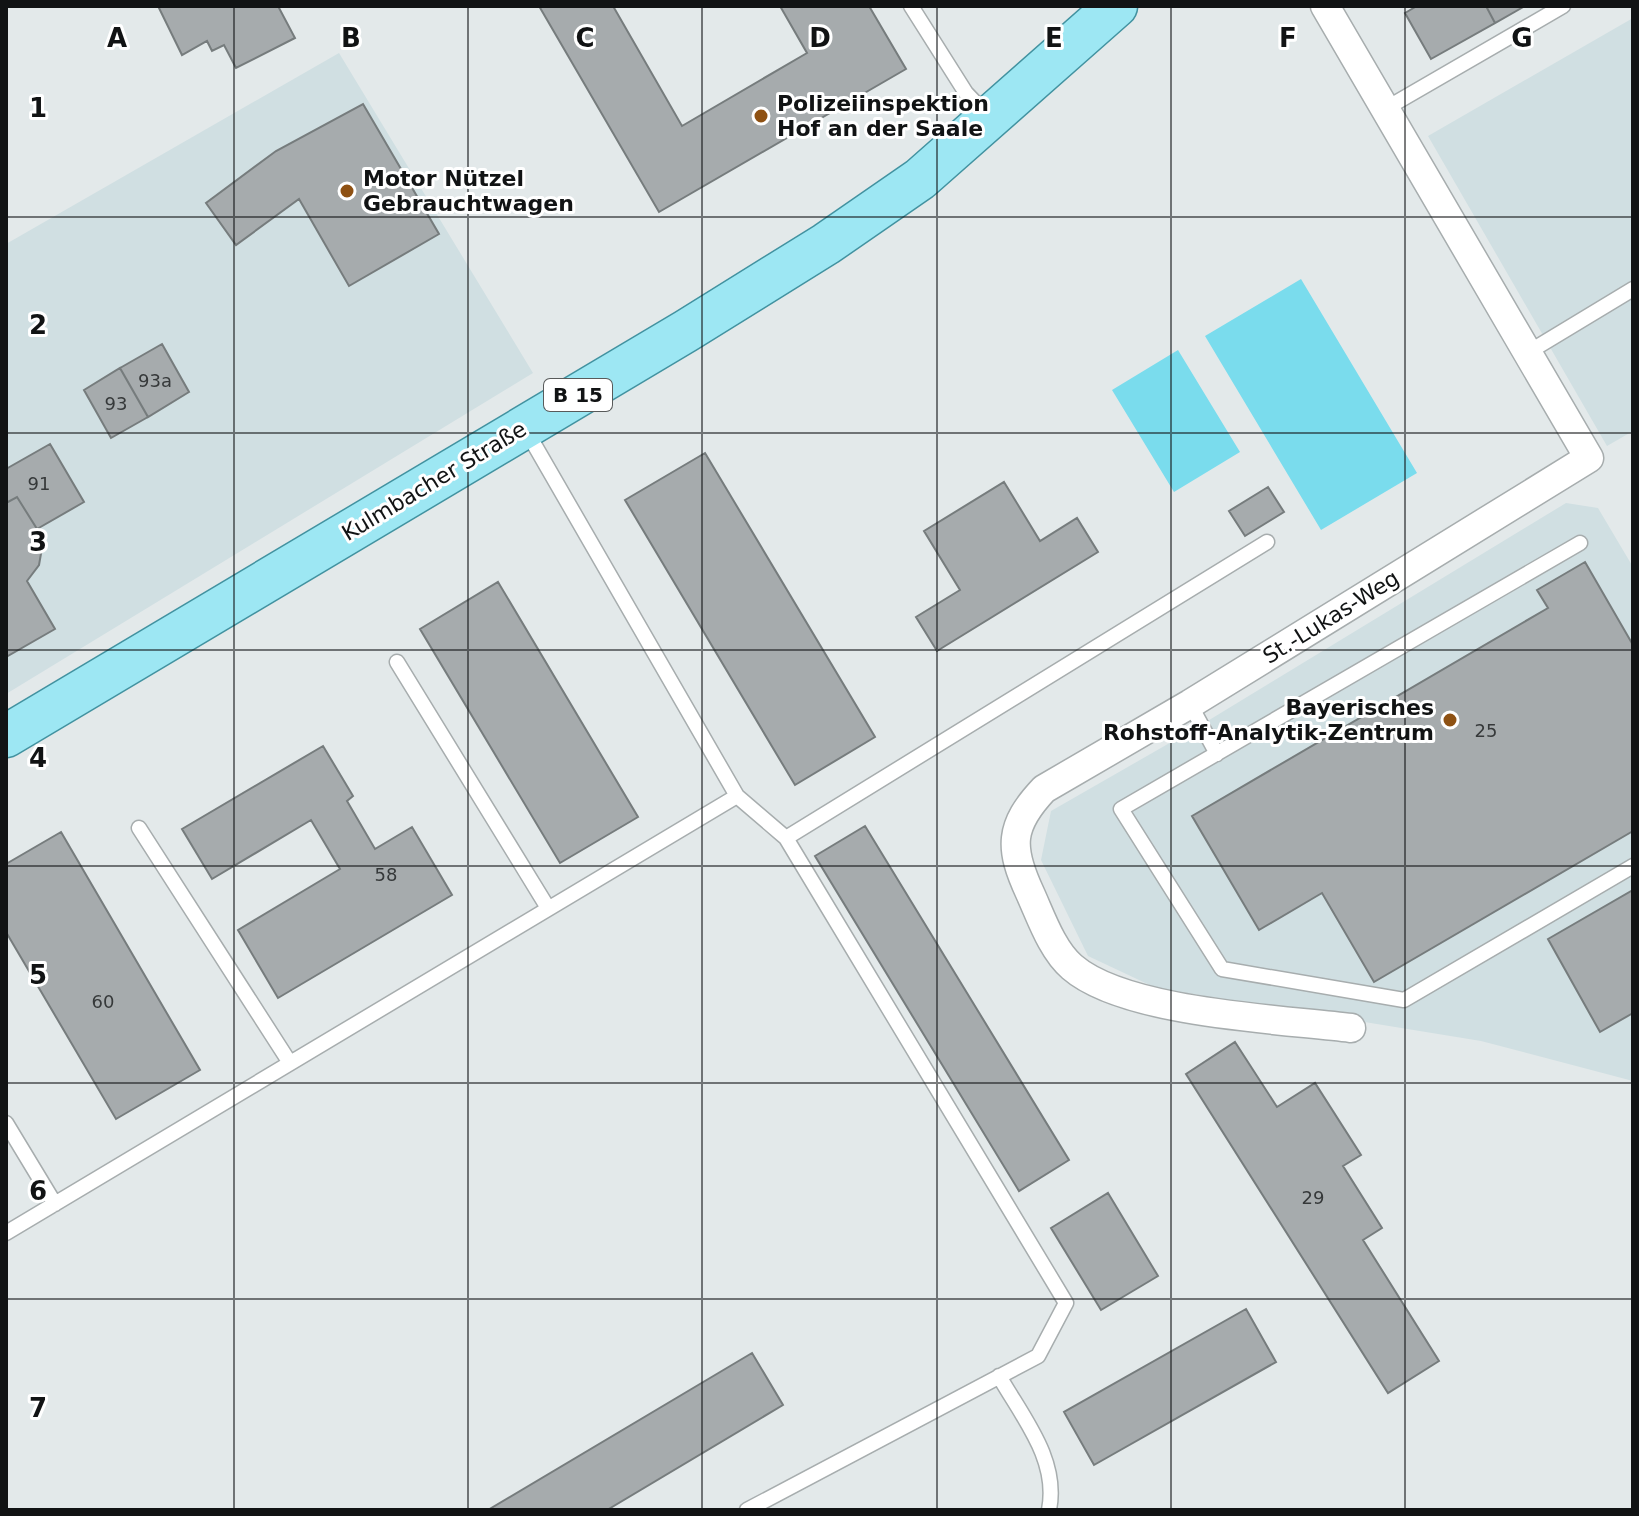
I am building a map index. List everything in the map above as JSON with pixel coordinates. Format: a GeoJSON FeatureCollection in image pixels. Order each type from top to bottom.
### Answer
{"type":"FeatureCollection","features":[{"type":"Feature","properties":{"kind":"main road","name":"Kulmbacher Straße"},"geometry":{"type":"LineString","coordinates":[[6,736],[826,244],[920,179],[991,120],[1116,6]]}},
{"type":"Feature","properties":{"kind":"street","name":"St.-Lukas-Weg"},"geometry":{"type":"LineString","coordinates":[[1325,6],[1589,458],[1190,704],[1044,789],[1027,807],[1015,833],[1016,862],[1049,935],[1071,967],[1114,992],[1149,1002],[1351,1028]]}},
{"type":"Feature","properties":{"kind":"lane"},"geometry":{"type":"LineString","coordinates":[[911,6],[966,93],[991,120]]}},
{"type":"Feature","properties":{"kind":"lane"},"geometry":{"type":"LineString","coordinates":[[1385,109],[1563,6]]}},
{"type":"Feature","properties":{"kind":"lane"},"geometry":{"type":"LineString","coordinates":[[1527,353],[1633,289]]}},
{"type":"Feature","properties":{"kind":"lane"},"geometry":{"type":"LineString","coordinates":[[524,427],[737,796],[786,838],[1066,1303],[1038,1356],[747,1510]]}},
{"type":"Feature","properties":{"kind":"lane"},"geometry":{"type":"LineString","coordinates":[[786,838],[1267,542]]}},
{"type":"Feature","properties":{"kind":"lane"},"geometry":{"type":"LineString","coordinates":[[1580,543],[1121,809],[1222,969],[1404,1000],[1633,866]]}},
{"type":"Feature","properties":{"kind":"lane"},"geometry":{"type":"LineString","coordinates":[[397,662],[548,908]]}},
{"type":"Feature","properties":{"kind":"lane"},"geometry":{"type":"LineString","coordinates":[[1190,704],[1217,754]]}},
{"type":"Feature","properties":{"kind":"lane"},"geometry":{"type":"LineString","coordinates":[[6,1233],[737,796]]}},
{"type":"Feature","properties":{"kind":"lane"},"geometry":{"type":"LineString","coordinates":[[139,828],[290,1063]]}},
{"type":"Feature","properties":{"kind":"lane"},"geometry":{"type":"LineString","coordinates":[[6,1123],[55,1204]]}},
{"type":"Feature","properties":{"kind":"lane"},"geometry":{"type":"LineString","coordinates":[[999,1376],[1045,1456],[1053,1488],[1049,1510]]}},
{"type":"Feature","properties":{"kind":"shaded area"},"geometry":{"type":"Polygon","coordinates":[[[1633,18],[1633,431],[1607,446],[1428,136],[1633,18]]]}},
{"type":"Feature","properties":{"kind":"shaded area"},"geometry":{"type":"Polygon","coordinates":[[[339,53],[533,373],[6,694],[6,244],[339,53]]]}},
{"type":"Feature","properties":{"kind":"shaded area"},"geometry":{"type":"Polygon","coordinates":[[[1301,279],[1417,473],[1321,530],[1205,336],[1301,279]]]}},
{"type":"Feature","properties":{"kind":"shaded area"},"geometry":{"type":"Polygon","coordinates":[[[1178,350],[1240,452],[1174,492],[1112,390],[1178,350]]]}},
{"type":"Feature","properties":{"kind":"shaded area","name":"Bayerisches Rohstoff-Analytik-Zentrum"},"geometry":{"type":"Polygon","coordinates":[[[1566,503],[1598,508],[1633,567],[1633,1081],[1481,1041],[1156,988],[1088,956],[1041,860],[1051,811],[1201,725],[1566,503]]]}},
{"type":"Feature","properties":{"kind":"building"},"geometry":{"type":"Polygon","coordinates":[[[158,6],[278,6],[295,38],[236,68],[224,45],[212,51],[207,41],[182,55],[158,6]]]}},
{"type":"Feature","properties":{"kind":"building","name":"Polizeiinspektion Hof an der Saale"},"geometry":{"type":"Polygon","coordinates":[[[539,6],[613,6],[682,126],[807,53],[780,6],[869,6],[906,69],[659,212],[539,6]]]}},
{"type":"Feature","properties":{"kind":"building"},"geometry":{"type":"Polygon","coordinates":[[[1417,6],[1486,6],[1495,23],[1431,59],[1405,13],[1417,6]]]}},
{"type":"Feature","properties":{"kind":"building"},"geometry":{"type":"Polygon","coordinates":[[[1486,6],[1525,6],[1495,23],[1486,6]]]}},
{"type":"Feature","properties":{"kind":"building"},"geometry":{"type":"Polygon","coordinates":[[[363,104],[439,234],[349,286],[299,199],[236,245],[206,203],[276,151],[363,104]]]}},
{"type":"Feature","properties":{"kind":"building"},"geometry":{"type":"Polygon","coordinates":[[[162,344],[189,392],[148,417],[120,368],[162,344]]]}},
{"type":"Feature","properties":{"kind":"building"},"geometry":{"type":"Polygon","coordinates":[[[120,368],[148,417],[111,438],[84,390],[120,368]]]}},
{"type":"Feature","properties":{"kind":"building"},"geometry":{"type":"Polygon","coordinates":[[[50,444],[84,502],[37,529],[17,497],[6,503],[6,469],[50,444]]]}},
{"type":"Feature","properties":{"kind":"building"},"geometry":{"type":"Polygon","coordinates":[[[705,453],[875,737],[795,785],[625,500],[705,453]]]}},
{"type":"Feature","properties":{"kind":"building"},"geometry":{"type":"Polygon","coordinates":[[[1004,482],[1040,541],[1077,518],[1098,552],[937,651],[916,617],[960,590],[924,531],[1004,482]]]}},
{"type":"Feature","properties":{"kind":"building"},"geometry":{"type":"Polygon","coordinates":[[[1268,487],[1284,512],[1245,536],[1229,511],[1268,487]]]}},
{"type":"Feature","properties":{"kind":"building"},"geometry":{"type":"Polygon","coordinates":[[[17,497],[37,529],[42,548],[39,565],[27,581],[55,629],[6,657],[6,503],[17,497]]]}},
{"type":"Feature","properties":{"kind":"building"},"geometry":{"type":"Polygon","coordinates":[[[1585,562],[1633,645],[1633,831],[1374,982],[1322,893],[1259,930],[1192,816],[1548,608],[1537,590],[1585,562]]]}},
{"type":"Feature","properties":{"kind":"building"},"geometry":{"type":"Polygon","coordinates":[[[498,582],[638,817],[560,863],[420,629],[498,582]]]}},
{"type":"Feature","properties":{"kind":"building"},"geometry":{"type":"Polygon","coordinates":[[[323,746],[353,796],[347,801],[375,849],[412,827],[452,895],[278,998],[238,930],[340,869],[311,820],[212,879],[182,829],[323,746]]]}},
{"type":"Feature","properties":{"kind":"building"},"geometry":{"type":"Polygon","coordinates":[[[865,826],[1069,1160],[1019,1191],[815,856],[865,826]]]}},
{"type":"Feature","properties":{"kind":"building"},"geometry":{"type":"Polygon","coordinates":[[[61,832],[200,1070],[116,1119],[6,932],[6,864],[61,832]]]}},
{"type":"Feature","properties":{"kind":"building"},"geometry":{"type":"Polygon","coordinates":[[[1633,890],[1633,1013],[1600,1032],[1548,939],[1633,890]]]}},
{"type":"Feature","properties":{"kind":"building"},"geometry":{"type":"Polygon","coordinates":[[[1235,1042],[1277,1107],[1315,1083],[1361,1155],[1343,1166],[1382,1228],[1363,1240],[1439,1361],[1388,1393],[1186,1074],[1235,1042]]]}},
{"type":"Feature","properties":{"kind":"building"},"geometry":{"type":"Polygon","coordinates":[[[1108,1193],[1158,1276],[1101,1310],[1051,1228],[1108,1193]]]}},
{"type":"Feature","properties":{"kind":"building"},"geometry":{"type":"Polygon","coordinates":[[[1246,1309],[1276,1362],[1094,1465],[1064,1412],[1246,1309]]]}},
{"type":"Feature","properties":{"kind":"building"},"geometry":{"type":"Polygon","coordinates":[[[752,1353],[783,1405],[607,1510],[488,1510],[752,1353]]]}},
{"type":"Feature","properties":{"kind":"place","name":"Polizeiinspektion Hof an der Saale"},"geometry":{"type":"Point","coordinates":[761,116]}},
{"type":"Feature","properties":{"kind":"place","name":"Motor Nützel Gebrauchtwagen"},"geometry":{"type":"Point","coordinates":[347,191]}},
{"type":"Feature","properties":{"kind":"place","name":"Bayerisches Rohstoff-Analytik-Zentrum"},"geometry":{"type":"Point","coordinates":[1450,720]}}]}
